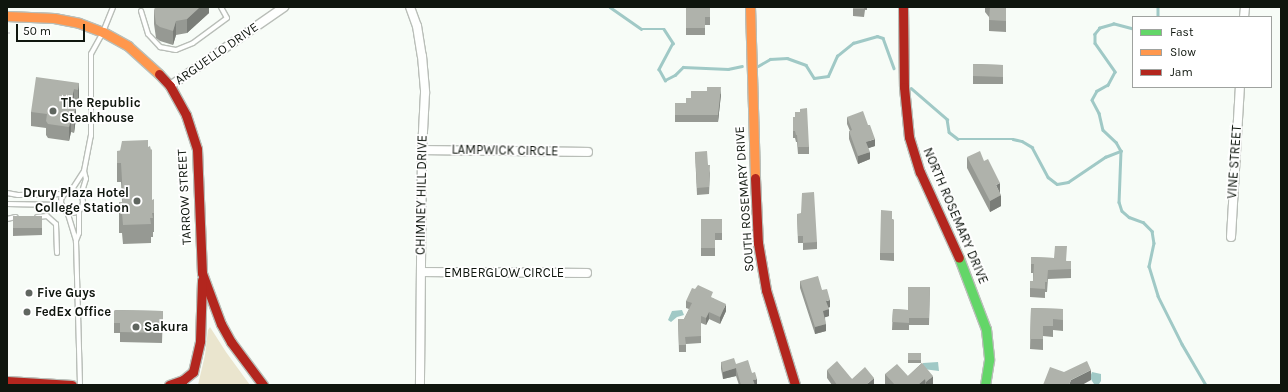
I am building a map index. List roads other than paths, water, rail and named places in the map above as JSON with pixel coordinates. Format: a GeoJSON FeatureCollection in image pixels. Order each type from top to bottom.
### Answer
{"type":"FeatureCollection","features":[{"type":"Feature","properties":{"kind":"street","name":"ARGUELLO DRIVE"},"geometry":{"type":"LineString","coordinates":[[170,86],[284,7]]}},
{"type":"Feature","properties":{"kind":"street","name":"CHIMNEY HILL DRIVE"},"geometry":{"type":"LineString","coordinates":[[410,7],[417,26],[422,56],[425,93],[422,150],[420,385]]}},
{"type":"Feature","properties":{"kind":"street","name":"SOUTH ROSEMARY DRIVE"},"geometry":{"type":"LineString","coordinates":[[750,7],[753,132],[758,243],[766,290],[795,385]]}},
{"type":"Feature","properties":{"kind":"street","name":"NORTH ROSEMARY DRIVE"},"geometry":{"type":"LineString","coordinates":[[903,7],[904,87],[909,137],[920,172],[960,261],[986,329],[989,360],[985,385]]}},
{"type":"Feature","properties":{"kind":"street","name":"TARROW STREET"},"geometry":{"type":"LineString","coordinates":[[7,16],[54,18],[79,23],[103,32],[128,46],[153,68],[170,86],[186,115],[197,149],[202,273],[221,324],[231,342],[262,385]]}},
{"type":"Feature","properties":{"kind":"street","name":"VINE STREET"},"geometry":{"type":"LineString","coordinates":[[1231,237],[1240,88]]}},
{"type":"Feature","properties":{"kind":"street","name":"LAMPWICK CIRCLE"},"geometry":{"type":"LineString","coordinates":[[422,150],[588,152]]}},
{"type":"Feature","properties":{"kind":"street","name":"EMBERGLOW CIRCLE"},"geometry":{"type":"LineString","coordinates":[[422,272],[587,273]]}},
{"type":"Feature","properties":{"kind":"street"},"geometry":{"type":"LineString","coordinates":[[169,385],[183,380],[188,376],[192,372],[196,360],[200,341],[202,273]]}},
{"type":"Feature","properties":{"kind":"street"},"geometry":{"type":"LineString","coordinates":[[7,381],[72,385]]}},
{"type":"Feature","properties":{"kind":"lane"},"geometry":{"type":"LineString","coordinates":[[7,193],[18,195],[65,194],[71,191],[84,171],[91,136],[91,54],[103,32],[113,7]]}},
{"type":"Feature","properties":{"kind":"lane"},"geometry":{"type":"LineString","coordinates":[[141,11],[148,34],[160,47],[176,50],[194,43],[227,18],[221,7]]}},
{"type":"Feature","properties":{"kind":"lane"},"geometry":{"type":"LineString","coordinates":[[76,241],[79,233],[79,210],[83,202],[81,195],[86,179],[84,171]]}},
{"type":"Feature","properties":{"kind":"lane"},"geometry":{"type":"LineString","coordinates":[[71,191],[81,195]]}},
{"type":"Feature","properties":{"kind":"lane"},"geometry":{"type":"LineString","coordinates":[[65,194],[62,200],[62,205],[67,211],[76,241],[80,385]]}},
{"type":"Feature","properties":{"kind":"lane"},"geometry":{"type":"LineString","coordinates":[[7,204],[62,205]]}},
{"type":"Feature","properties":{"kind":"lane"},"geometry":{"type":"LineString","coordinates":[[67,211],[74,212],[79,210]]}},
{"type":"Feature","properties":{"kind":"lane"},"geometry":{"type":"LineString","coordinates":[[32,217],[47,216],[54,220],[56,224],[57,253]]}},
{"type":"Feature","properties":{"kind":"lane"},"geometry":{"type":"LineString","coordinates":[[7,219],[24,217]]}},
{"type":"Feature","properties":{"kind":"water"},"geometry":{"type":"Polygon","coordinates":[[[682,310],[684,315],[677,317],[671,322],[668,320],[672,311],[682,310]]]}},
{"type":"Feature","properties":{"kind":"water"},"geometry":{"type":"Polygon","coordinates":[[[938,362],[939,371],[923,369],[923,363],[938,362]]]}},
{"type":"Feature","properties":{"kind":"water"},"geometry":{"type":"Polygon","coordinates":[[[1092,372],[1101,374],[1101,381],[1099,384],[1094,384],[1092,381],[1090,377],[1092,372]]]}},
{"type":"Feature","properties":{"kind":"waterway"},"geometry":{"type":"LineString","coordinates":[[610,7],[641,29],[664,29],[673,43],[659,69],[665,80],[675,75],[683,67],[728,69],[742,66]]}},
{"type":"Feature","properties":{"kind":"waterway"},"geometry":{"type":"LineString","coordinates":[[1158,7],[1158,16]]}},
{"type":"Feature","properties":{"kind":"waterway"},"geometry":{"type":"LineString","coordinates":[[1132,29],[1114,24],[1100,28],[1095,34],[1095,43],[1115,72],[1108,85],[1097,91],[1092,100],[1099,113],[1103,130],[1116,142],[1121,151],[1119,202],[1122,211],[1129,217],[1143,222],[1152,231],[1154,243],[1149,266],[1158,296],[1182,344],[1206,385]]}},
{"type":"Feature","properties":{"kind":"waterway"},"geometry":{"type":"LineString","coordinates":[[758,66],[770,59],[787,58],[806,65],[814,78],[828,76],[837,56],[853,43],[877,36],[883,38],[894,68]]}},
{"type":"Feature","properties":{"kind":"waterway"},"geometry":{"type":"LineString","coordinates":[[911,88],[947,119],[949,132],[958,139],[1013,139],[1022,141],[1032,147],[1048,177],[1057,184],[1068,182],[1105,157],[1121,151]]}},
{"type":"Feature","properties":{"kind":"place","name":"The Republic Steakhouse"},"geometry":{"type":"Point","coordinates":[53,111]}},
{"type":"Feature","properties":{"kind":"place","name":"Drury Plaza Hotel College Station"},"geometry":{"type":"Point","coordinates":[137,201]}},
{"type":"Feature","properties":{"kind":"place","name":"Five Guys"},"geometry":{"type":"Point","coordinates":[29,293]}},
{"type":"Feature","properties":{"kind":"place","name":"FedEx Office"},"geometry":{"type":"Point","coordinates":[27,312]}},
{"type":"Feature","properties":{"kind":"place","name":"Sakura"},"geometry":{"type":"Point","coordinates":[136,327]}}]}
